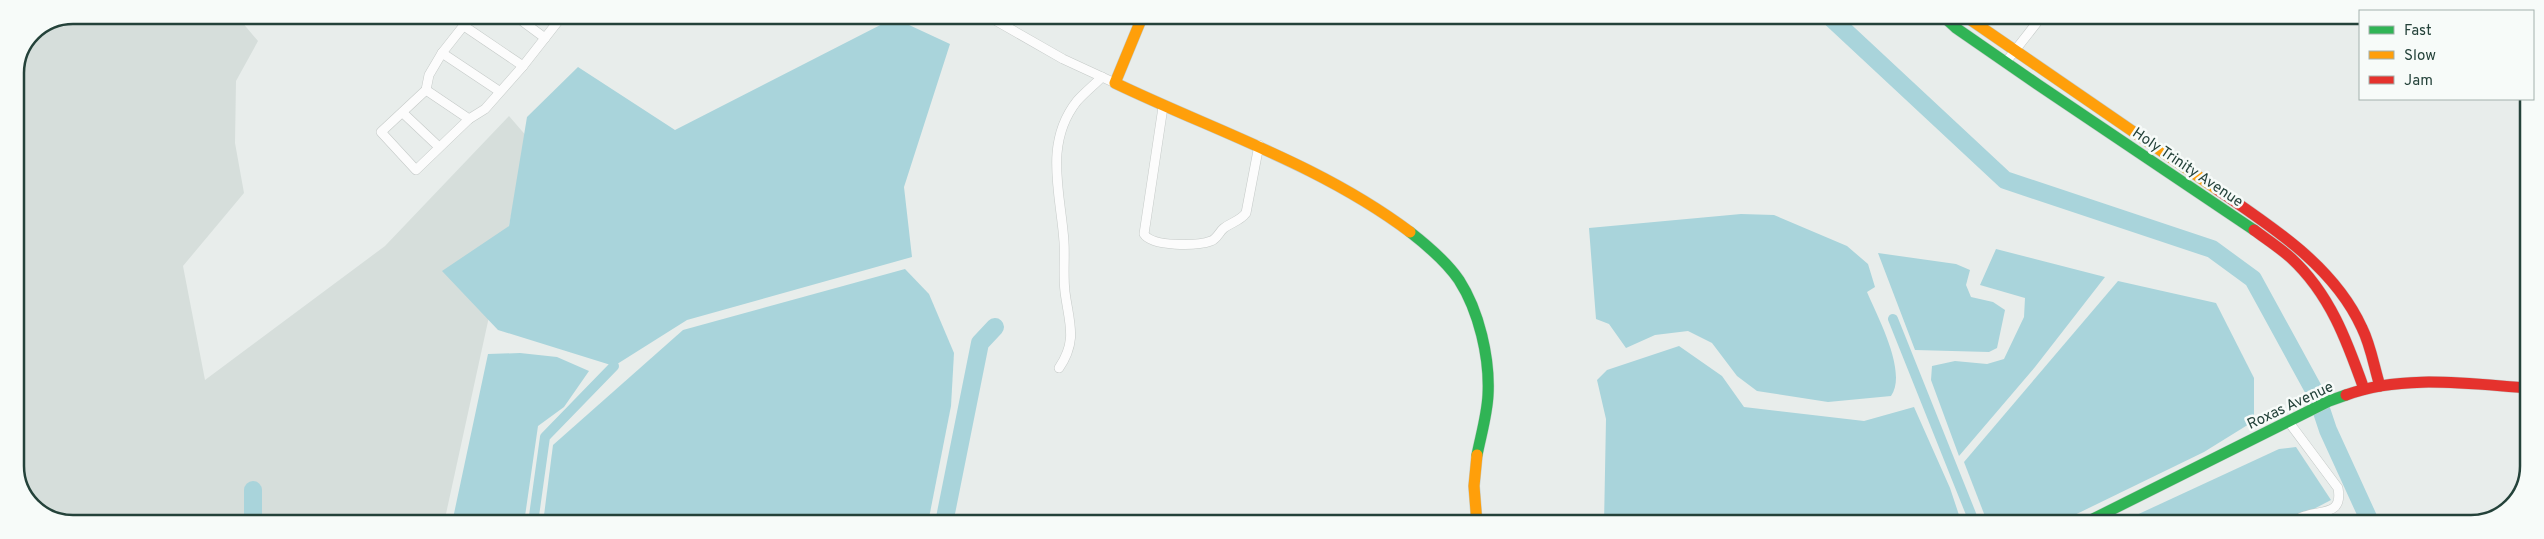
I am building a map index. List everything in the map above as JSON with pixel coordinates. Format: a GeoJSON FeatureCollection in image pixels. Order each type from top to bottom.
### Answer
{"type":"FeatureCollection","features":[{"type":"Feature","properties":{"kind":"main road"},"geometry":{"type":"LineString","coordinates":[[1140,24],[1115,83],[1163,107],[1259,145],[1359,194],[1428,246],[1462,286],[1485,356],[1489,384],[1489,404],[1474,480],[1476,515]]}},
{"type":"Feature","properties":{"kind":"main road","name":"Holy Trinity Avenue"},"geometry":{"type":"LineString","coordinates":[[1952,24],[2253,229],[2291,258],[2317,286],[2345,335],[2364,389]]}},
{"type":"Feature","properties":{"kind":"main road","name":"Holy Trinity Avenue"},"geometry":{"type":"LineString","coordinates":[[1977,24],[2299,248],[2330,278],[2362,327],[2380,386]]}},
{"type":"Feature","properties":{"kind":"main road"},"geometry":{"type":"LineString","coordinates":[[2317,286],[2330,278]]}},
{"type":"Feature","properties":{"kind":"main road","name":"Roxas Avenue"},"geometry":{"type":"LineString","coordinates":[[2100,515],[2329,401],[2364,389],[2380,386],[2446,384],[2520,388]]}},
{"type":"Feature","properties":{"kind":"street"},"geometry":{"type":"LineString","coordinates":[[527,24],[546,38]]}},
{"type":"Feature","properties":{"kind":"street"},"geometry":{"type":"LineString","coordinates":[[523,66],[464,26],[442,53],[429,75],[426,90],[381,132],[416,170],[469,119],[485,109],[523,66],[556,24]]}},
{"type":"Feature","properties":{"kind":"street"},"geometry":{"type":"LineString","coordinates":[[1002,24],[1063,59],[1115,83]]}},
{"type":"Feature","properties":{"kind":"street"},"geometry":{"type":"LineString","coordinates":[[2006,62],[2036,24]]}},
{"type":"Feature","properties":{"kind":"street"},"geometry":{"type":"LineString","coordinates":[[442,53],[499,91]]}},
{"type":"Feature","properties":{"kind":"street"},"geometry":{"type":"LineString","coordinates":[[1059,368],[1069,354],[1072,342],[1064,286],[1064,241],[1056,188],[1055,157],[1069,115],[1077,102],[1102,77]]}},
{"type":"Feature","properties":{"kind":"street"},"geometry":{"type":"LineString","coordinates":[[426,90],[469,119]]}},
{"type":"Feature","properties":{"kind":"street"},"geometry":{"type":"LineString","coordinates":[[1163,107],[1144,234],[1147,239],[1154,242],[1190,244],[1209,242],[1215,240],[1226,227],[1242,219],[1246,213],[1259,145]]}},
{"type":"Feature","properties":{"kind":"street"},"geometry":{"type":"LineString","coordinates":[[403,113],[439,147]]}},
{"type":"Feature","properties":{"kind":"street"},"geometry":{"type":"LineString","coordinates":[[2292,419],[2338,488],[2340,498],[2331,510],[2308,515]]}},
{"type":"Feature","properties":{"kind":"shaded area"},"geometry":{"type":"Polygon","coordinates":[[[73,24],[244,24],[258,41],[236,81],[235,143],[244,193],[183,266],[205,380],[385,246],[509,116],[528,138],[446,515],[73,515],[57,513],[48,509],[36,499],[27,485],[24,469],[24,73],[27,54],[38,38],[46,32],[54,27],[73,24]]]}},
{"type":"Feature","properties":{"kind":"water"},"geometry":{"type":"Polygon","coordinates":[[[882,24],[907,24],[950,44],[904,187],[912,257],[687,320],[614,366],[498,330],[442,271],[509,226],[527,117],[578,67],[675,130],[882,24]]]}},
{"type":"Feature","properties":{"kind":"water"},"geometry":{"type":"Polygon","coordinates":[[[1741,214],[1774,215],[1847,246],[1868,264],[1875,287],[1867,292],[1894,359],[1895,386],[1891,396],[1828,402],[1757,391],[1737,376],[1712,343],[1688,331],[1655,335],[1626,348],[1609,324],[1596,319],[1589,228],[1741,214]]]}},
{"type":"Feature","properties":{"kind":"water"},"geometry":{"type":"Polygon","coordinates":[[[1996,249],[2105,277],[2035,367],[1959,456],[1931,380],[1932,366],[1955,361],[1987,364],[2004,359],[2024,317],[2025,298],[1980,285],[1996,249]]]}},
{"type":"Feature","properties":{"kind":"water"},"geometry":{"type":"Polygon","coordinates":[[[1878,253],[1956,264],[1970,270],[1966,285],[1971,297],[1993,302],[2005,310],[1997,348],[1989,352],[1915,350],[1878,253]]]}},
{"type":"Feature","properties":{"kind":"water"},"geometry":{"type":"Polygon","coordinates":[[[905,269],[929,294],[954,353],[951,406],[930,515],[544,515],[553,445],[683,330],[905,269]]]}},
{"type":"Feature","properties":{"kind":"water"},"geometry":{"type":"Polygon","coordinates":[[[2118,281],[2216,303],[2254,378],[2254,421],[2204,452],[2074,515],[1985,515],[1964,462],[2118,281]]]}},
{"type":"Feature","properties":{"kind":"water"},"geometry":{"type":"Polygon","coordinates":[[[1679,346],[1722,376],[1744,407],[1864,421],[1914,407],[1950,488],[1959,515],[1604,515],[1606,419],[1597,380],[1607,370],[1679,346]]]}},
{"type":"Feature","properties":{"kind":"water"},"geometry":{"type":"Polygon","coordinates":[[[520,353],[557,357],[589,371],[564,407],[538,426],[525,515],[454,515],[488,354],[520,353]]]}},
{"type":"Feature","properties":{"kind":"water"},"geometry":{"type":"Polygon","coordinates":[[[2296,447],[2331,500],[2302,515],[2136,515],[2279,449],[2296,447]]]}},
{"type":"Feature","properties":{"kind":"waterway"},"geometry":{"type":"LineString","coordinates":[[1838,24],[2005,180],[2212,249],[2253,279],[2316,394],[2328,430],[2367,515]]}},
{"type":"Feature","properties":{"kind":"waterway"},"geometry":{"type":"LineString","coordinates":[[1893,319],[1971,515]]}},
{"type":"Feature","properties":{"kind":"waterway"},"geometry":{"type":"LineString","coordinates":[[946,515],[980,343],[995,327]]}},
{"type":"Feature","properties":{"kind":"waterway"},"geometry":{"type":"LineString","coordinates":[[534,515],[545,437],[614,366]]}},
{"type":"Feature","properties":{"kind":"waterway"},"geometry":{"type":"LineString","coordinates":[[253,490],[253,515]]}},
{"type":"Feature","properties":{"kind":"traffic: fast"},"geometry":{"type":"LineString","coordinates":[[1952,24],[2037,84],[2254,230]]}},
{"type":"Feature","properties":{"kind":"traffic: fast"},"geometry":{"type":"LineString","coordinates":[[1410,232],[1436,254],[1459,280],[1472,306],[1482,335],[1487,366],[1488,395],[1477,455]]}},
{"type":"Feature","properties":{"kind":"traffic: fast"},"geometry":{"type":"LineString","coordinates":[[2101,515],[2329,401],[2346,395]]}},
{"type":"Feature","properties":{"kind":"traffic: slow"},"geometry":{"type":"LineString","coordinates":[[1139,24],[1115,83],[1304,168],[1376,208],[1410,232]]}},
{"type":"Feature","properties":{"kind":"traffic: slow"},"geometry":{"type":"LineString","coordinates":[[1977,24],[2218,190]]}},
{"type":"Feature","properties":{"kind":"traffic: slow"},"geometry":{"type":"LineString","coordinates":[[1476,515],[1474,486],[1477,455]]}},
{"type":"Feature","properties":{"kind":"traffic: jam"},"geometry":{"type":"LineString","coordinates":[[2218,190],[2259,218],[2300,250],[2335,285],[2350,306],[2362,328],[2380,386]]}},
{"type":"Feature","properties":{"kind":"traffic: jam"},"geometry":{"type":"LineString","coordinates":[[2254,230],[2291,258],[2316,287],[2336,319],[2364,389]]}},
{"type":"Feature","properties":{"kind":"traffic: jam"},"geometry":{"type":"LineString","coordinates":[[2346,395],[2390,384],[2436,382],[2520,387]]}}]}
